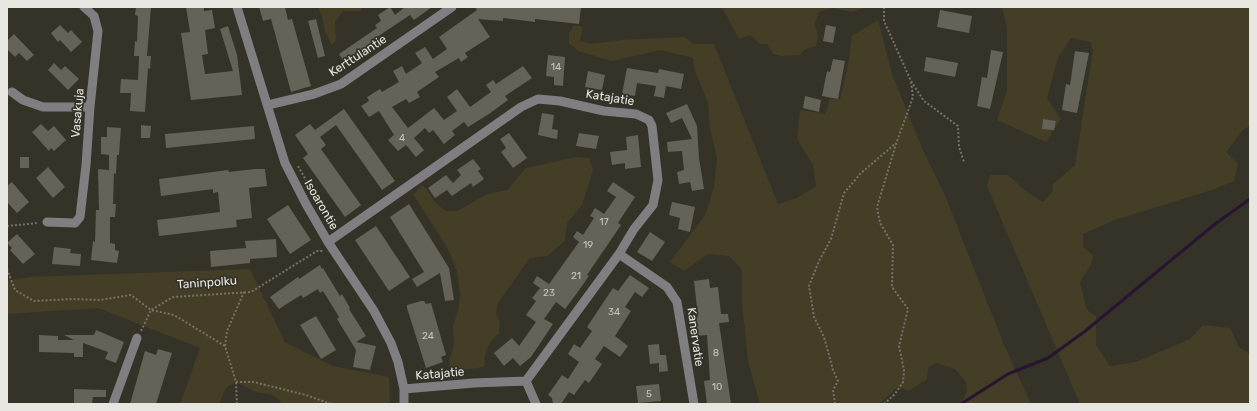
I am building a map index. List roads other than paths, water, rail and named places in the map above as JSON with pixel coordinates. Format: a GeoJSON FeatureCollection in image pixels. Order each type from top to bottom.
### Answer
{"type":"FeatureCollection","features":[{"type":"Feature","properties":{"kind":"street","name":"Vasakuja"},"geometry":{"type":"LineString","coordinates":[[47,222],[75,223],[80,217],[83,200],[90,107],[98,31],[94,16],[84,7]]}},
{"type":"Feature","properties":{"kind":"street","name":"Isoarontie"},"geometry":{"type":"LineString","coordinates":[[237,7],[285,163],[293,182],[328,242],[374,311],[391,343],[398,362],[404,389],[404,404]]}},
{"type":"Feature","properties":{"kind":"street","name":"Kerttulantie"},"geometry":{"type":"LineString","coordinates":[[268,105],[314,94],[341,84],[452,7]]}},
{"type":"Feature","properties":{"kind":"street"},"geometry":{"type":"LineString","coordinates":[[12,92],[23,100],[43,107],[90,107]]}},
{"type":"Feature","properties":{"kind":"street","name":"Katajatie"},"geometry":{"type":"LineString","coordinates":[[328,242],[521,107],[538,99],[560,101],[604,111],[636,114],[649,120],[652,126],[658,180],[653,205],[634,229],[619,254],[526,381],[474,383],[404,389]]}},
{"type":"Feature","properties":{"kind":"street","name":"Kanervatie"},"geometry":{"type":"LineString","coordinates":[[619,254],[667,287],[677,302],[690,390],[694,404]]}},
{"type":"Feature","properties":{"kind":"street"},"geometry":{"type":"LineString","coordinates":[[113,404],[138,338]]}},
{"type":"Feature","properties":{"kind":"street"},"geometry":{"type":"LineString","coordinates":[[526,381],[536,404]]}},
{"type":"Feature","properties":{"kind":"waterway"},"geometry":{"type":"LineString","coordinates":[[961,404],[1008,374],[1048,358],[1084,332],[1215,224],[1250,199]]}}]}
